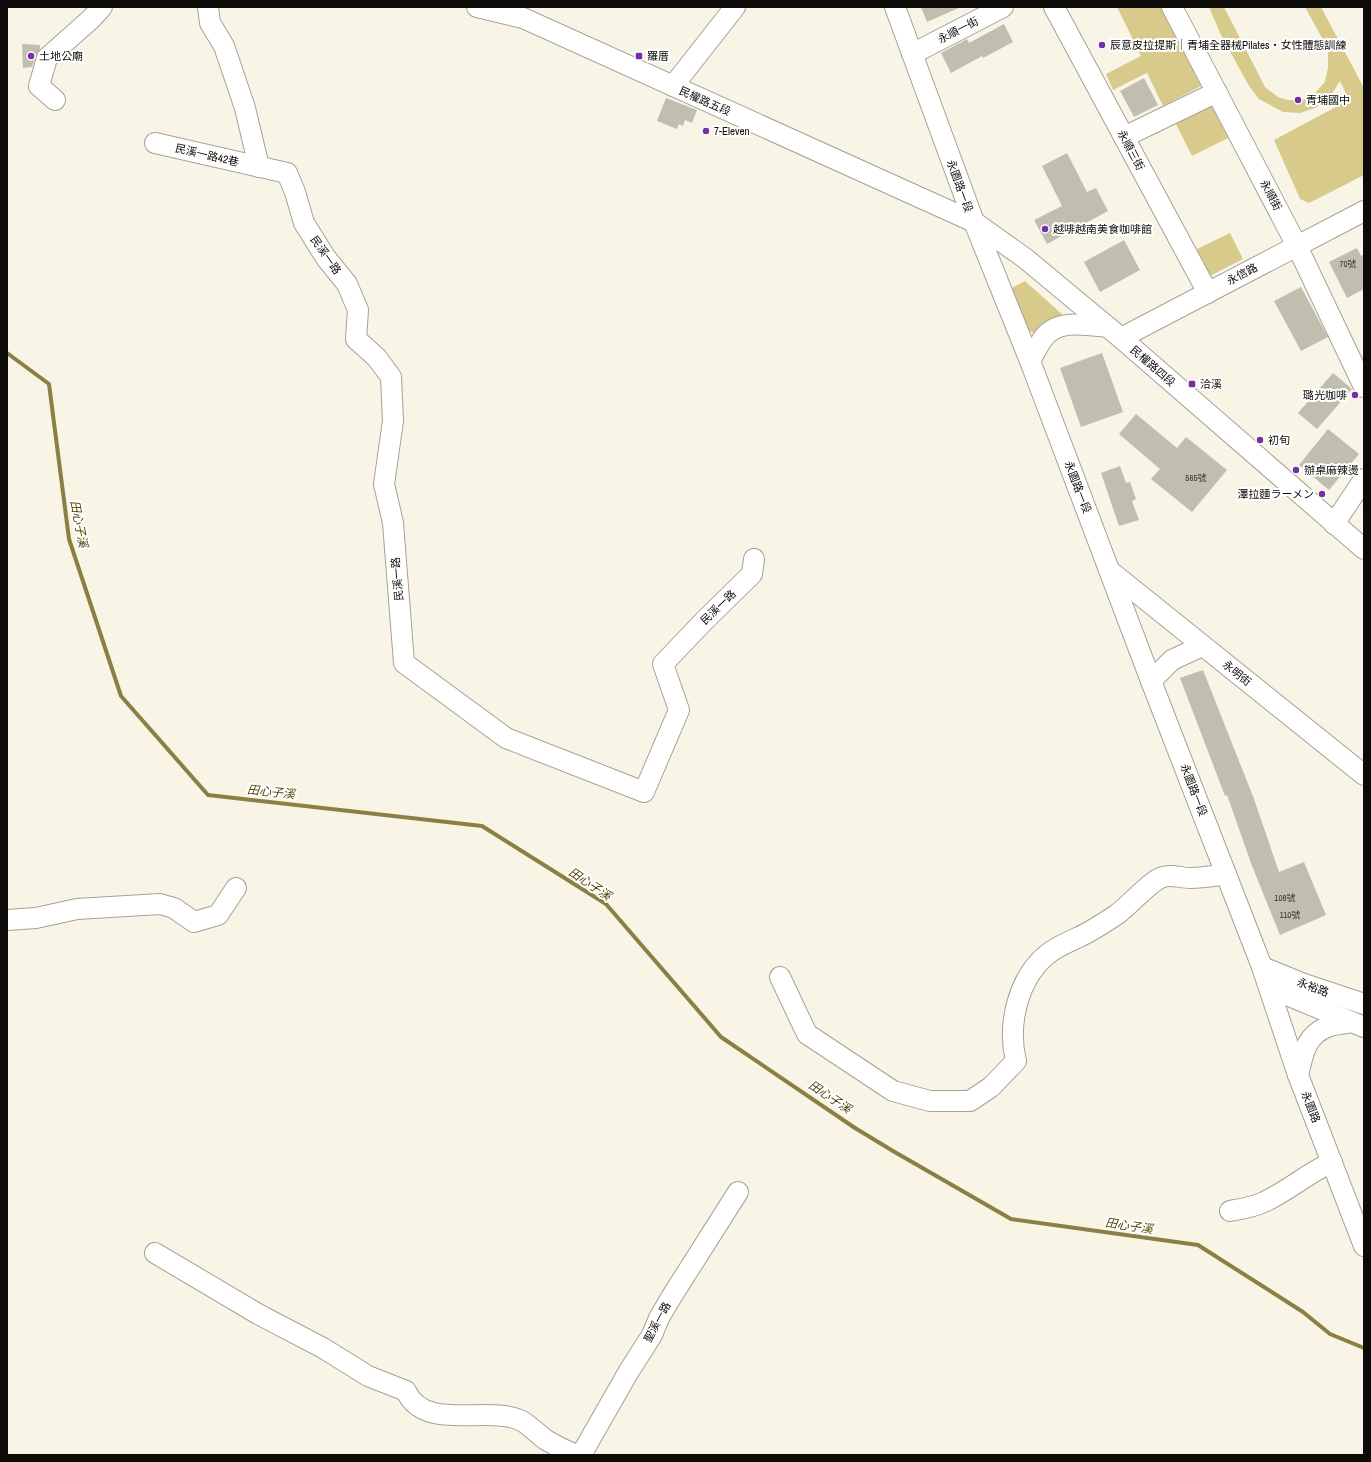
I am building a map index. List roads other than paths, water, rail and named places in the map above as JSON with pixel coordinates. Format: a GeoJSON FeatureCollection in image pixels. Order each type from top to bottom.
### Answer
{"type":"FeatureCollection","features":[{"type":"Feature","properties":{"kind":"street"},"geometry":{"type":"LineString","coordinates":[[55,100],[39,86],[47,58],[91,20],[102,7]]}},
{"type":"Feature","properties":{"kind":"street"},"geometry":{"type":"LineString","coordinates":[[208,7],[210,23],[224,46],[245,108],[259,167]]}},
{"type":"Feature","properties":{"kind":"street","name":"民權路五段"},"geometry":{"type":"LineString","coordinates":[[477,7],[523,18],[974,222]]}},
{"type":"Feature","properties":{"kind":"street"},"geometry":{"type":"LineString","coordinates":[[673,86],[735,7]]}},
{"type":"Feature","properties":{"kind":"street","name":"永園路一段"},"geometry":{"type":"LineString","coordinates":[[895,7],[974,222],[1030,362],[1151,681],[1262,967]]}},
{"type":"Feature","properties":{"kind":"street","name":"永順一街"},"geometry":{"type":"LineString","coordinates":[[912,54],[1003,7]]}},
{"type":"Feature","properties":{"kind":"street","name":"永順三街"},"geometry":{"type":"LineString","coordinates":[[1054,7],[1208,292]]}},
{"type":"Feature","properties":{"kind":"street","name":"永順街"},"geometry":{"type":"LineString","coordinates":[[1172,7],[1297,246],[1364,387]]}},
{"type":"Feature","properties":{"kind":"street"},"geometry":{"type":"LineString","coordinates":[[1124,137],[1217,92]]}},
{"type":"Feature","properties":{"kind":"street","name":"民溪一路42巷"},"geometry":{"type":"LineString","coordinates":[[155,143],[259,167]]}},
{"type":"Feature","properties":{"kind":"street","name":"民溪一路"},"geometry":{"type":"LineString","coordinates":[[259,167],[287,173],[295,192],[304,223],[326,258],[347,284],[358,310],[356,340],[377,358],[391,377],[393,421],[384,484],[393,523],[404,663],[506,738],[644,792],[679,710],[663,664],[752,574],[754,559]]}},
{"type":"Feature","properties":{"kind":"street","name":"永信路"},"geometry":{"type":"LineString","coordinates":[[1115,333],[1208,292],[1364,210]]}},
{"type":"Feature","properties":{"kind":"street","name":"民權路四段"},"geometry":{"type":"LineString","coordinates":[[974,222],[1026,258],[1115,333],[1364,549]]}},
{"type":"Feature","properties":{"kind":"street"},"geometry":{"type":"LineString","coordinates":[[1030,362],[1043,338],[1056,327],[1075,324],[1115,333]]}},
{"type":"Feature","properties":{"kind":"street"},"geometry":{"type":"LineString","coordinates":[[1334,524],[1364,480]]}},
{"type":"Feature","properties":{"kind":"street","name":"永明街"},"geometry":{"type":"LineString","coordinates":[[1110,572],[1364,775]]}},
{"type":"Feature","properties":{"kind":"street"},"geometry":{"type":"LineString","coordinates":[[1151,681],[1172,660],[1202,646]]}},
{"type":"Feature","properties":{"kind":"street"},"geometry":{"type":"LineString","coordinates":[[780,977],[807,1034],[893,1091],[930,1101],[970,1101],[992,1087],[1016,1061],[1013,1048],[1014,1019],[1024,983],[1040,961],[1050,952],[1092,930],[1117,914],[1155,881],[1163,877],[1204,878],[1226,874]]}},
{"type":"Feature","properties":{"kind":"street"},"geometry":{"type":"LineString","coordinates":[[7,920],[36,918],[77,909],[160,904],[174,908],[194,922],[218,915],[236,888]]}},
{"type":"Feature","properties":{"kind":"street","name":"永園路"},"geometry":{"type":"LineString","coordinates":[[1262,967],[1298,1075],[1364,1246]]}},
{"type":"Feature","properties":{"kind":"street","name":"永裕路"},"geometry":{"type":"LineString","coordinates":[[1262,967],[1304,984],[1364,1004]]}},
{"type":"Feature","properties":{"kind":"street","name":"永裕路"},"geometry":{"type":"LineString","coordinates":[[1270,988],[1358,1024]]}},
{"type":"Feature","properties":{"kind":"street"},"geometry":{"type":"LineString","coordinates":[[1298,1075],[1304,1049],[1311,1037],[1327,1027],[1358,1024]]}},
{"type":"Feature","properties":{"kind":"street"},"geometry":{"type":"LineString","coordinates":[[1230,1211],[1262,1203],[1286,1190],[1316,1169],[1332,1162]]}},
{"type":"Feature","properties":{"kind":"street","name":"聖溪一路"},"geometry":{"type":"LineString","coordinates":[[581,1455],[629,1371],[652,1335],[659,1318],[669,1301],[738,1192]]}},
{"type":"Feature","properties":{"kind":"street"},"geometry":{"type":"LineString","coordinates":[[155,1253],[258,1314],[323,1348],[368,1376],[406,1391],[410,1400],[416,1405],[446,1416],[504,1416],[521,1421],[552,1443],[576,1455]]}},
{"type":"Feature","properties":{"kind":"waterway","name":"田心子溪"},"geometry":{"type":"LineString","coordinates":[[7,353],[49,384],[69,539],[121,696],[208,795],[482,826],[606,904],[721,1037],[855,1128],[893,1151],[1011,1219],[1198,1245],[1303,1312],[1330,1334],[1364,1348]]}},
{"type":"Feature","properties":{"kind":"place","name":"辰意皮拉提斯｜青埔全器械Pilates・女性體態訓練"},"geometry":{"type":"Point","coordinates":[1102,45]}},
{"type":"Feature","properties":{"kind":"place","name":"土地公廟"},"geometry":{"type":"Point","coordinates":[31,56]}},
{"type":"Feature","properties":{"kind":"place","name":"羅厝"},"geometry":{"type":"Point","coordinates":[639,56]}},
{"type":"Feature","properties":{"kind":"place","name":"青埔國中"},"geometry":{"type":"Point","coordinates":[1298,100]}},
{"type":"Feature","properties":{"kind":"place","name":"7-Eleven"},"geometry":{"type":"Point","coordinates":[706,131]}},
{"type":"Feature","properties":{"kind":"place","name":"越啡越南美食咖啡館"},"geometry":{"type":"Point","coordinates":[1045,229]}},
{"type":"Feature","properties":{"kind":"place","name":"洽溪"},"geometry":{"type":"Point","coordinates":[1192,384]}},
{"type":"Feature","properties":{"kind":"place","name":"璐光咖啡"},"geometry":{"type":"Point","coordinates":[1355,395]}},
{"type":"Feature","properties":{"kind":"place","name":"初旬"},"geometry":{"type":"Point","coordinates":[1260,440]}},
{"type":"Feature","properties":{"kind":"place","name":"辦桌麻辣燙"},"geometry":{"type":"Point","coordinates":[1296,470]}},
{"type":"Feature","properties":{"kind":"place","name":"澤拉麵ラーメン"},"geometry":{"type":"Point","coordinates":[1322,494]}}]}
